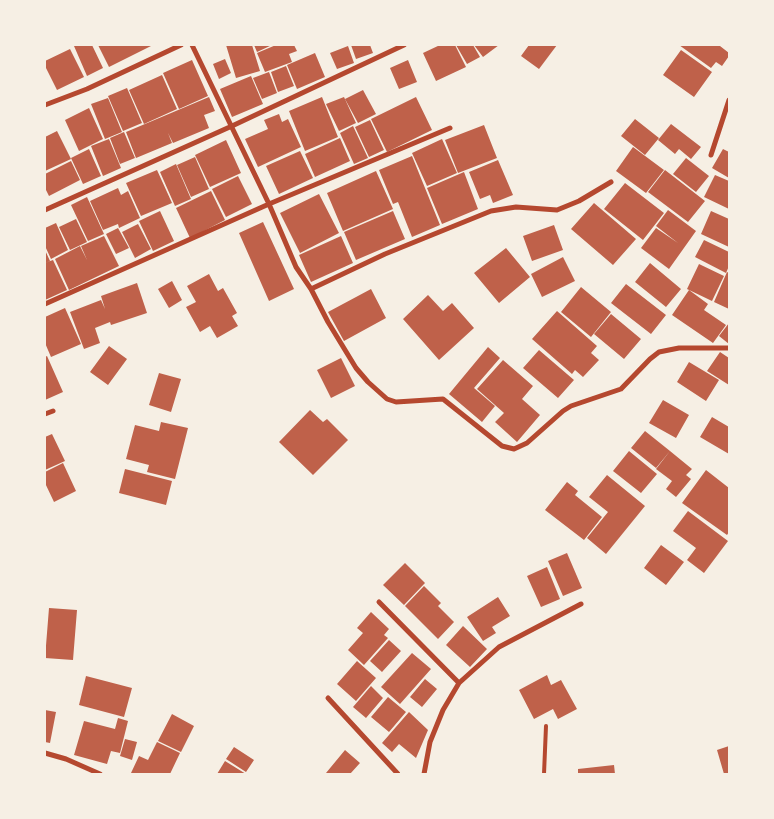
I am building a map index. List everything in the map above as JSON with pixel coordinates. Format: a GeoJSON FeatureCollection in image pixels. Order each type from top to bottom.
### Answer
{"type":"FeatureCollection","features":[{"type":"Feature","properties":{"kind":"street"},"geometry":{"type":"LineString","coordinates":[[45,105],[87,89],[181,45]]}},
{"type":"Feature","properties":{"kind":"street"},"geometry":{"type":"LineString","coordinates":[[192,45],[269,204],[296,268],[311,289],[328,322],[356,368],[379,394],[387,399],[396,402],[442,399],[502,446],[514,449],[527,443],[562,411],[622,388],[650,359],[660,352],[679,348],[729,348]]}},
{"type":"Feature","properties":{"kind":"street"},"geometry":{"type":"LineString","coordinates":[[45,210],[232,126],[404,45]]}},
{"type":"Feature","properties":{"kind":"street"},"geometry":{"type":"LineString","coordinates":[[711,155],[729,100]]}},
{"type":"Feature","properties":{"kind":"street"},"geometry":{"type":"LineString","coordinates":[[45,304],[269,204],[450,128]]}},
{"type":"Feature","properties":{"kind":"street"},"geometry":{"type":"LineString","coordinates":[[311,289],[385,254],[491,211],[516,208],[556,210],[579,201],[611,182]]}},
{"type":"Feature","properties":{"kind":"street"},"geometry":{"type":"LineString","coordinates":[[45,414],[53,411]]}},
{"type":"Feature","properties":{"kind":"street"},"geometry":{"type":"LineString","coordinates":[[379,602],[459,684]]}},
{"type":"Feature","properties":{"kind":"street"},"geometry":{"type":"LineString","coordinates":[[424,774],[430,742],[443,710],[459,684],[499,646],[581,604]]}},
{"type":"Feature","properties":{"kind":"street"},"geometry":{"type":"LineString","coordinates":[[328,698],[398,774]]}},
{"type":"Feature","properties":{"kind":"street"},"geometry":{"type":"LineString","coordinates":[[45,754],[66,759],[100,774]]}},
{"type":"Feature","properties":{"kind":"lane"},"geometry":{"type":"LineString","coordinates":[[544,774],[546,726]]}},
{"type":"Feature","properties":{"kind":"building"},"geometry":{"type":"Polygon","coordinates":[[[92,45],[103,68],[87,76],[74,46],[92,45]]]}},
{"type":"Feature","properties":{"kind":"building"},"geometry":{"type":"Polygon","coordinates":[[[98,45],[153,45],[109,67],[98,45]]]}},
{"type":"Feature","properties":{"kind":"building"},"geometry":{"type":"Polygon","coordinates":[[[226,45],[252,45],[260,71],[236,78],[226,45]]]}},
{"type":"Feature","properties":{"kind":"building"},"geometry":{"type":"Polygon","coordinates":[[[254,45],[272,45],[257,52],[254,45]]]}},
{"type":"Feature","properties":{"kind":"building"},"geometry":{"type":"Polygon","coordinates":[[[276,45],[294,45],[297,51],[289,54],[292,62],[265,72],[257,53],[276,45]]]}},
{"type":"Feature","properties":{"kind":"building"},"geometry":{"type":"Polygon","coordinates":[[[351,45],[370,45],[373,53],[356,59],[351,45]]]}},
{"type":"Feature","properties":{"kind":"building"},"geometry":{"type":"Polygon","coordinates":[[[440,45],[455,45],[466,67],[436,81],[423,53],[440,45]]]}},
{"type":"Feature","properties":{"kind":"building"},"geometry":{"type":"Polygon","coordinates":[[[456,45],[473,45],[480,57],[467,64],[456,45]]]}},
{"type":"Feature","properties":{"kind":"building"},"geometry":{"type":"Polygon","coordinates":[[[474,45],[499,45],[483,57],[474,45]]]}},
{"type":"Feature","properties":{"kind":"building"},"geometry":{"type":"Polygon","coordinates":[[[529,45],[557,45],[539,69],[521,56],[529,45]]]}},
{"type":"Feature","properties":{"kind":"building"},"geometry":{"type":"Polygon","coordinates":[[[679,45],[721,45],[729,53],[729,56],[722,66],[716,62],[711,68],[679,45]]]}},
{"type":"Feature","properties":{"kind":"building"},"geometry":{"type":"Polygon","coordinates":[[[348,46],[354,63],[337,69],[330,53],[348,46]]]}},
{"type":"Feature","properties":{"kind":"building"},"geometry":{"type":"Polygon","coordinates":[[[70,49],[84,77],[57,90],[45,66],[45,61],[70,49]]]}},
{"type":"Feature","properties":{"kind":"building"},"geometry":{"type":"Polygon","coordinates":[[[681,50],[712,72],[694,97],[663,75],[681,50]]]}},
{"type":"Feature","properties":{"kind":"building"},"geometry":{"type":"Polygon","coordinates":[[[315,53],[325,77],[297,89],[287,65],[315,53]]]}},
{"type":"Feature","properties":{"kind":"building"},"geometry":{"type":"Polygon","coordinates":[[[225,59],[231,73],[219,79],[213,64],[225,59]]]}},
{"type":"Feature","properties":{"kind":"building"},"geometry":{"type":"Polygon","coordinates":[[[192,60],[208,96],[179,109],[163,73],[192,60]]]}},
{"type":"Feature","properties":{"kind":"building"},"geometry":{"type":"Polygon","coordinates":[[[408,60],[417,82],[399,89],[390,68],[408,60]]]}},
{"type":"Feature","properties":{"kind":"building"},"geometry":{"type":"Polygon","coordinates":[[[286,66],[294,86],[278,92],[271,72],[286,66]]]}},
{"type":"Feature","properties":{"kind":"building"},"geometry":{"type":"Polygon","coordinates":[[[269,72],[277,93],[262,99],[253,78],[269,72]]]}},
{"type":"Feature","properties":{"kind":"building"},"geometry":{"type":"Polygon","coordinates":[[[162,75],[177,109],[144,124],[129,90],[162,75]]]}},
{"type":"Feature","properties":{"kind":"building"},"geometry":{"type":"Polygon","coordinates":[[[251,76],[263,104],[232,117],[220,89],[251,76]]]}},
{"type":"Feature","properties":{"kind":"building"},"geometry":{"type":"Polygon","coordinates":[[[127,88],[142,123],[123,131],[108,96],[127,88]]]}},
{"type":"Feature","properties":{"kind":"building"},"geometry":{"type":"Polygon","coordinates":[[[363,90],[376,114],[358,123],[345,99],[363,90]]]}},
{"type":"Feature","properties":{"kind":"building"},"geometry":{"type":"Polygon","coordinates":[[[209,97],[215,111],[204,115],[209,128],[173,143],[168,133],[172,143],[136,158],[126,132],[209,97]]]}},
{"type":"Feature","properties":{"kind":"building"},"geometry":{"type":"Polygon","coordinates":[[[322,97],[338,137],[305,151],[289,111],[322,97]]]}},
{"type":"Feature","properties":{"kind":"building"},"geometry":{"type":"Polygon","coordinates":[[[344,97],[356,123],[339,131],[326,104],[344,97]]]}},
{"type":"Feature","properties":{"kind":"building"},"geometry":{"type":"Polygon","coordinates":[[[416,97],[432,130],[387,152],[371,119],[416,97]]]}},
{"type":"Feature","properties":{"kind":"building"},"geometry":{"type":"Polygon","coordinates":[[[108,98],[122,132],[105,139],[91,104],[108,98]]]}},
{"type":"Feature","properties":{"kind":"building"},"geometry":{"type":"Polygon","coordinates":[[[89,108],[103,139],[79,151],[65,120],[89,108]]]}},
{"type":"Feature","properties":{"kind":"building"},"geometry":{"type":"Polygon","coordinates":[[[279,114],[282,122],[288,119],[301,147],[258,167],[245,139],[268,129],[264,120],[279,114]]]}},
{"type":"Feature","properties":{"kind":"building"},"geometry":{"type":"Polygon","coordinates":[[[635,119],[659,138],[645,155],[621,136],[635,119]]]}},
{"type":"Feature","properties":{"kind":"building"},"geometry":{"type":"Polygon","coordinates":[[[370,120],[384,150],[369,157],[355,127],[370,120]]]}},
{"type":"Feature","properties":{"kind":"building"},"geometry":{"type":"Polygon","coordinates":[[[671,124],[701,147],[691,159],[679,149],[675,154],[658,140],[671,124]]]}},
{"type":"Feature","properties":{"kind":"building"},"geometry":{"type":"Polygon","coordinates":[[[484,125],[497,158],[458,173],[445,140],[484,125]]]}},
{"type":"Feature","properties":{"kind":"building"},"geometry":{"type":"Polygon","coordinates":[[[353,126],[368,158],[354,164],[340,133],[353,126]]]}},
{"type":"Feature","properties":{"kind":"building"},"geometry":{"type":"Polygon","coordinates":[[[57,131],[71,159],[45,171],[45,137],[57,131]]]}},
{"type":"Feature","properties":{"kind":"building"},"geometry":{"type":"Polygon","coordinates":[[[124,132],[135,158],[120,164],[110,138],[124,132]]]}},
{"type":"Feature","properties":{"kind":"building"},"geometry":{"type":"Polygon","coordinates":[[[340,138],[350,161],[315,177],[305,154],[340,138]]]}},
{"type":"Feature","properties":{"kind":"building"},"geometry":{"type":"Polygon","coordinates":[[[109,139],[121,168],[103,176],[91,146],[109,139]]]}},
{"type":"Feature","properties":{"kind":"building"},"geometry":{"type":"Polygon","coordinates":[[[442,139],[457,173],[427,186],[412,153],[442,139]]]}},
{"type":"Feature","properties":{"kind":"building"},"geometry":{"type":"Polygon","coordinates":[[[226,140],[241,173],[210,187],[195,155],[226,140]]]}},
{"type":"Feature","properties":{"kind":"building"},"geometry":{"type":"Polygon","coordinates":[[[633,147],[664,170],[646,193],[616,171],[633,147]]]}},
{"type":"Feature","properties":{"kind":"building"},"geometry":{"type":"Polygon","coordinates":[[[89,149],[101,176],[83,184],[71,158],[89,149]]]}},
{"type":"Feature","properties":{"kind":"building"},"geometry":{"type":"Polygon","coordinates":[[[723,149],[729,152],[729,178],[712,168],[723,149]]]}},
{"type":"Feature","properties":{"kind":"building"},"geometry":{"type":"Polygon","coordinates":[[[300,151],[313,178],[279,194],[266,166],[300,151]]]}},
{"type":"Feature","properties":{"kind":"building"},"geometry":{"type":"Polygon","coordinates":[[[412,156],[440,225],[412,237],[398,202],[393,204],[379,170],[412,156]]]}},
{"type":"Feature","properties":{"kind":"building"},"geometry":{"type":"Polygon","coordinates":[[[195,157],[209,189],[191,197],[177,165],[195,157]]]}},
{"type":"Feature","properties":{"kind":"building"},"geometry":{"type":"Polygon","coordinates":[[[686,158],[709,176],[696,192],[673,174],[686,158]]]}},
{"type":"Feature","properties":{"kind":"building"},"geometry":{"type":"Polygon","coordinates":[[[498,160],[513,195],[493,203],[490,195],[480,199],[469,172],[498,160]]]}},
{"type":"Feature","properties":{"kind":"building"},"geometry":{"type":"Polygon","coordinates":[[[71,161],[80,180],[49,196],[45,188],[45,174],[71,161]]]}},
{"type":"Feature","properties":{"kind":"building"},"geometry":{"type":"Polygon","coordinates":[[[176,164],[191,199],[175,206],[160,172],[176,164]]]}},
{"type":"Feature","properties":{"kind":"building"},"geometry":{"type":"Polygon","coordinates":[[[157,170],[172,203],[141,216],[126,183],[157,170]]]}},
{"type":"Feature","properties":{"kind":"building"},"geometry":{"type":"Polygon","coordinates":[[[665,170],[705,201],[688,222],[648,192],[665,170]]]}},
{"type":"Feature","properties":{"kind":"building"},"geometry":{"type":"Polygon","coordinates":[[[376,171],[393,209],[343,231],[327,193],[376,171]]]}},
{"type":"Feature","properties":{"kind":"building"},"geometry":{"type":"Polygon","coordinates":[[[464,172],[478,209],[442,224],[427,188],[464,172]]]}},
{"type":"Feature","properties":{"kind":"building"},"geometry":{"type":"Polygon","coordinates":[[[715,175],[729,181],[729,209],[704,197],[715,175]]]}},
{"type":"Feature","properties":{"kind":"building"},"geometry":{"type":"Polygon","coordinates":[[[238,176],[252,204],[226,217],[212,189],[238,176]]]}},
{"type":"Feature","properties":{"kind":"building"},"geometry":{"type":"Polygon","coordinates":[[[625,183],[664,213],[643,240],[604,209],[625,183]]]}},
{"type":"Feature","properties":{"kind":"building"},"geometry":{"type":"Polygon","coordinates":[[[118,188],[121,195],[128,191],[140,218],[119,228],[118,224],[103,230],[90,201],[118,188]]]}},
{"type":"Feature","properties":{"kind":"building"},"geometry":{"type":"Polygon","coordinates":[[[211,191],[225,220],[190,238],[176,208],[211,191]]]}},
{"type":"Feature","properties":{"kind":"building"},"geometry":{"type":"Polygon","coordinates":[[[319,194],[339,233],[300,253],[280,213],[319,194]]]}},
{"type":"Feature","properties":{"kind":"building"},"geometry":{"type":"Polygon","coordinates":[[[87,197],[104,234],[88,241],[71,205],[87,197]]]}},
{"type":"Feature","properties":{"kind":"building"},"geometry":{"type":"Polygon","coordinates":[[[594,203],[636,239],[613,265],[571,229],[594,203]]]}},
{"type":"Feature","properties":{"kind":"building"},"geometry":{"type":"Polygon","coordinates":[[[668,210],[696,231],[669,269],[641,248],[656,228],[678,243],[656,226],[668,210]]]}},
{"type":"Feature","properties":{"kind":"building"},"geometry":{"type":"Polygon","coordinates":[[[160,211],[174,241],[153,251],[139,221],[160,211]]]}},
{"type":"Feature","properties":{"kind":"building"},"geometry":{"type":"Polygon","coordinates":[[[393,211],[405,239],[356,260],[344,232],[393,211]]]}},
{"type":"Feature","properties":{"kind":"building"},"geometry":{"type":"Polygon","coordinates":[[[711,211],[729,219],[729,247],[701,234],[711,211]]]}},
{"type":"Feature","properties":{"kind":"building"},"geometry":{"type":"Polygon","coordinates":[[[76,219],[87,242],[70,250],[59,227],[76,219]]]}},
{"type":"Feature","properties":{"kind":"building"},"geometry":{"type":"Polygon","coordinates":[[[263,222],[294,289],[269,301],[239,233],[263,222]]]}},
{"type":"Feature","properties":{"kind":"building"},"geometry":{"type":"Polygon","coordinates":[[[56,223],[68,250],[51,259],[45,246],[45,228],[56,223]]]}},
{"type":"Feature","properties":{"kind":"building"},"geometry":{"type":"Polygon","coordinates":[[[138,224],[151,249],[135,258],[122,232],[138,224]]]}},
{"type":"Feature","properties":{"kind":"building"},"geometry":{"type":"Polygon","coordinates":[[[554,225],[563,250],[532,261],[523,236],[554,225]]]}},
{"type":"Feature","properties":{"kind":"building"},"geometry":{"type":"Polygon","coordinates":[[[118,228],[129,248],[116,254],[106,234],[118,228]]]}},
{"type":"Feature","properties":{"kind":"building"},"geometry":{"type":"Polygon","coordinates":[[[104,236],[119,266],[69,290],[55,259],[80,246],[87,260],[81,246],[104,236]]]}},
{"type":"Feature","properties":{"kind":"building"},"geometry":{"type":"Polygon","coordinates":[[[341,236],[353,263],[311,282],[299,255],[341,236]]]}},
{"type":"Feature","properties":{"kind":"building"},"geometry":{"type":"Polygon","coordinates":[[[704,240],[729,252],[729,266],[726,273],[695,257],[704,240]]]}},
{"type":"Feature","properties":{"kind":"building"},"geometry":{"type":"Polygon","coordinates":[[[506,248],[530,277],[499,303],[474,273],[506,248]]]}},
{"type":"Feature","properties":{"kind":"building"},"geometry":{"type":"Polygon","coordinates":[[[45,250],[50,261],[45,263],[45,250]]]}},
{"type":"Feature","properties":{"kind":"building"},"geometry":{"type":"Polygon","coordinates":[[[563,257],[575,281],[542,297],[531,274],[563,257]]]}},
{"type":"Feature","properties":{"kind":"building"},"geometry":{"type":"Polygon","coordinates":[[[53,260],[67,290],[45,300],[45,263],[53,260]]]}},
{"type":"Feature","properties":{"kind":"building"},"geometry":{"type":"Polygon","coordinates":[[[650,263],[681,289],[666,307],[635,282],[650,263]]]}},
{"type":"Feature","properties":{"kind":"building"},"geometry":{"type":"Polygon","coordinates":[[[699,264],[724,276],[712,301],[687,289],[699,264]]]}},
{"type":"Feature","properties":{"kind":"building"},"geometry":{"type":"Polygon","coordinates":[[[727,272],[729,273],[729,309],[714,302],[727,272]]]}},
{"type":"Feature","properties":{"kind":"building"},"geometry":{"type":"Polygon","coordinates":[[[209,274],[218,291],[223,288],[237,313],[232,316],[238,326],[217,338],[210,326],[200,332],[186,307],[196,302],[187,286],[209,274]]]}},
{"type":"Feature","properties":{"kind":"building"},"geometry":{"type":"Polygon","coordinates":[[[172,281],[182,300],[169,308],[158,289],[172,281]]]}},
{"type":"Feature","properties":{"kind":"building"},"geometry":{"type":"Polygon","coordinates":[[[137,283],[147,313],[111,325],[110,322],[95,328],[100,343],[84,349],[70,312],[101,300],[105,309],[101,296],[137,283]]]}},
{"type":"Feature","properties":{"kind":"building"},"geometry":{"type":"Polygon","coordinates":[[[626,284],[666,315],[651,334],[611,303],[626,284]]]}},
{"type":"Feature","properties":{"kind":"building"},"geometry":{"type":"Polygon","coordinates":[[[581,287],[611,312],[591,337],[561,312],[581,287]]]}},
{"type":"Feature","properties":{"kind":"building"},"geometry":{"type":"Polygon","coordinates":[[[371,289],[386,318],[344,341],[328,312],[371,289]]]}},
{"type":"Feature","properties":{"kind":"building"},"geometry":{"type":"Polygon","coordinates":[[[689,290],[708,304],[704,310],[726,325],[713,343],[672,315],[689,290]]]}},
{"type":"Feature","properties":{"kind":"building"},"geometry":{"type":"Polygon","coordinates":[[[428,295],[443,311],[452,303],[474,328],[439,360],[403,319],[428,295]]]}},
{"type":"Feature","properties":{"kind":"building"},"geometry":{"type":"Polygon","coordinates":[[[65,308],[81,344],[51,357],[45,343],[45,317],[65,308]]]}},
{"type":"Feature","properties":{"kind":"building"},"geometry":{"type":"Polygon","coordinates":[[[557,311],[597,346],[591,353],[599,360],[583,377],[575,370],[572,374],[532,339],[557,311]]]}},
{"type":"Feature","properties":{"kind":"building"},"geometry":{"type":"Polygon","coordinates":[[[611,314],[641,339],[624,359],[594,334],[611,314]]]}},
{"type":"Feature","properties":{"kind":"building"},"geometry":{"type":"Polygon","coordinates":[[[729,323],[729,344],[719,336],[729,323]]]}},
{"type":"Feature","properties":{"kind":"building"},"geometry":{"type":"Polygon","coordinates":[[[109,346],[127,359],[108,385],[90,372],[109,346]]]}},
{"type":"Feature","properties":{"kind":"building"},"geometry":{"type":"Polygon","coordinates":[[[488,347],[500,358],[474,388],[495,406],[482,422],[449,394],[488,347]]]}},
{"type":"Feature","properties":{"kind":"building"},"geometry":{"type":"Polygon","coordinates":[[[539,350],[574,380],[558,398],[523,368],[539,350]]]}},
{"type":"Feature","properties":{"kind":"building"},"geometry":{"type":"Polygon","coordinates":[[[720,352],[729,358],[729,385],[707,371],[720,352]]]}},
{"type":"Feature","properties":{"kind":"building"},"geometry":{"type":"Polygon","coordinates":[[[47,356],[63,392],[45,400],[45,357],[47,356]]]}},
{"type":"Feature","properties":{"kind":"building"},"geometry":{"type":"Polygon","coordinates":[[[341,358],[355,386],[331,398],[317,370],[341,358]]]}},
{"type":"Feature","properties":{"kind":"building"},"geometry":{"type":"Polygon","coordinates":[[[503,360],[533,386],[522,399],[540,415],[517,442],[495,422],[504,413],[477,389],[503,360]]]}},
{"type":"Feature","properties":{"kind":"building"},"geometry":{"type":"Polygon","coordinates":[[[689,362],[719,380],[706,401],[677,382],[689,362]]]}},
{"type":"Feature","properties":{"kind":"building"},"geometry":{"type":"Polygon","coordinates":[[[159,373],[181,379],[171,412],[149,405],[159,373]]]}},
{"type":"Feature","properties":{"kind":"building"},"geometry":{"type":"Polygon","coordinates":[[[663,400],[689,415],[676,438],[649,423],[663,400]]]}},
{"type":"Feature","properties":{"kind":"building"},"geometry":{"type":"Polygon","coordinates":[[[310,410],[323,422],[327,419],[348,440],[313,475],[279,442],[310,410]]]}},
{"type":"Feature","properties":{"kind":"building"},"geometry":{"type":"Polygon","coordinates":[[[712,417],[729,427],[729,454],[700,437],[712,417]]]}},
{"type":"Feature","properties":{"kind":"building"},"geometry":{"type":"Polygon","coordinates":[[[161,422],[188,428],[175,479],[147,472],[149,465],[126,459],[135,425],[159,431],[161,422]]]}},
{"type":"Feature","properties":{"kind":"building"},"geometry":{"type":"Polygon","coordinates":[[[645,431],[670,451],[656,468],[631,448],[645,431]]]}},
{"type":"Feature","properties":{"kind":"building"},"geometry":{"type":"Polygon","coordinates":[[[52,434],[65,461],[45,470],[45,437],[52,434]]]}},
{"type":"Feature","properties":{"kind":"building"},"geometry":{"type":"Polygon","coordinates":[[[629,451],[657,474],[641,493],[613,471],[629,451]]]}},
{"type":"Feature","properties":{"kind":"building"},"geometry":{"type":"Polygon","coordinates":[[[670,451],[692,469],[686,475],[691,479],[676,497],[666,489],[672,481],[656,469],[670,451]]]}},
{"type":"Feature","properties":{"kind":"building"},"geometry":{"type":"Polygon","coordinates":[[[63,463],[76,491],[54,502],[45,483],[45,472],[63,463]]]}},
{"type":"Feature","properties":{"kind":"building"},"geometry":{"type":"Polygon","coordinates":[[[125,469],[172,481],[166,505],[119,493],[125,469]]]}},
{"type":"Feature","properties":{"kind":"building"},"geometry":{"type":"Polygon","coordinates":[[[706,470],[729,488],[729,532],[727,535],[682,503],[706,470]]]}},
{"type":"Feature","properties":{"kind":"building"},"geometry":{"type":"Polygon","coordinates":[[[607,475],[645,506],[606,554],[587,538],[608,512],[589,497],[607,475]]]}},
{"type":"Feature","properties":{"kind":"building"},"geometry":{"type":"Polygon","coordinates":[[[567,482],[578,491],[575,495],[602,517],[584,540],[545,510],[567,482]]]}},
{"type":"Feature","properties":{"kind":"building"},"geometry":{"type":"Polygon","coordinates":[[[688,511],[728,541],[704,573],[687,560],[696,548],[673,531],[688,511]]]}},
{"type":"Feature","properties":{"kind":"building"},"geometry":{"type":"Polygon","coordinates":[[[661,545],[684,562],[666,585],[644,568],[661,545]]]}},
{"type":"Feature","properties":{"kind":"building"},"geometry":{"type":"Polygon","coordinates":[[[567,553],[582,588],[563,596],[548,561],[567,553]]]}},
{"type":"Feature","properties":{"kind":"building"},"geometry":{"type":"Polygon","coordinates":[[[405,563],[425,583],[404,605],[383,585],[405,563]]]}},
{"type":"Feature","properties":{"kind":"building"},"geometry":{"type":"Polygon","coordinates":[[[547,567],[560,599],[541,607],[527,576],[547,567]]]}},
{"type":"Feature","properties":{"kind":"building"},"geometry":{"type":"Polygon","coordinates":[[[424,586],[441,603],[438,606],[454,622],[438,639],[405,606],[424,586]]]}},
{"type":"Feature","properties":{"kind":"building"},"geometry":{"type":"Polygon","coordinates":[[[498,597],[510,616],[492,627],[496,633],[483,641],[467,617],[498,597]]]}},
{"type":"Feature","properties":{"kind":"building"},"geometry":{"type":"Polygon","coordinates":[[[49,608],[77,610],[73,660],[45,658],[49,608]]]}},
{"type":"Feature","properties":{"kind":"building"},"geometry":{"type":"Polygon","coordinates":[[[371,612],[389,629],[384,635],[388,638],[364,665],[348,650],[363,633],[357,628],[371,612]]]}},
{"type":"Feature","properties":{"kind":"building"},"geometry":{"type":"Polygon","coordinates":[[[463,626],[487,649],[470,667],[446,645],[463,626]]]}},
{"type":"Feature","properties":{"kind":"building"},"geometry":{"type":"Polygon","coordinates":[[[389,640],[401,651],[382,672],[370,661],[389,640]]]}},
{"type":"Feature","properties":{"kind":"building"},"geometry":{"type":"Polygon","coordinates":[[[412,653],[431,669],[400,704],[381,687],[412,653]]]}},
{"type":"Feature","properties":{"kind":"building"},"geometry":{"type":"Polygon","coordinates":[[[357,661],[376,678],[356,701],[337,684],[357,661]]]}},
{"type":"Feature","properties":{"kind":"building"},"geometry":{"type":"Polygon","coordinates":[[[547,675],[551,685],[561,680],[577,709],[558,719],[553,709],[534,719],[519,690],[547,675]]]}},
{"type":"Feature","properties":{"kind":"building"},"geometry":{"type":"Polygon","coordinates":[[[86,676],[132,688],[124,717],[79,705],[86,676]]]}},
{"type":"Feature","properties":{"kind":"building"},"geometry":{"type":"Polygon","coordinates":[[[425,679],[437,689],[422,707],[410,697],[425,679]]]}},
{"type":"Feature","properties":{"kind":"building"},"geometry":{"type":"Polygon","coordinates":[[[371,686],[383,698],[366,718],[353,707],[371,686]]]}},
{"type":"Feature","properties":{"kind":"building"},"geometry":{"type":"Polygon","coordinates":[[[388,697],[406,712],[389,732],[371,717],[388,697]]]}},
{"type":"Feature","properties":{"kind":"building"},"geometry":{"type":"Polygon","coordinates":[[[45,710],[56,712],[50,743],[45,742],[45,710]]]}},
{"type":"Feature","properties":{"kind":"building"},"geometry":{"type":"Polygon","coordinates":[[[409,712],[428,730],[416,758],[399,744],[392,752],[382,743],[409,712]]]}},
{"type":"Feature","properties":{"kind":"building"},"geometry":{"type":"Polygon","coordinates":[[[172,714],[194,726],[181,752],[158,741],[172,714]]]}},
{"type":"Feature","properties":{"kind":"building"},"geometry":{"type":"Polygon","coordinates":[[[118,718],[128,721],[120,753],[111,751],[107,764],[74,755],[84,721],[115,729],[118,718]]]}},
{"type":"Feature","properties":{"kind":"building"},"geometry":{"type":"Polygon","coordinates":[[[125,739],[137,742],[132,760],[120,756],[125,739]]]}},
{"type":"Feature","properties":{"kind":"building"},"geometry":{"type":"Polygon","coordinates":[[[157,742],[180,753],[170,774],[131,773],[139,756],[148,760],[157,742]]]}},
{"type":"Feature","properties":{"kind":"building"},"geometry":{"type":"Polygon","coordinates":[[[729,746],[729,774],[724,774],[717,750],[729,746]]]}},
{"type":"Feature","properties":{"kind":"building"},"geometry":{"type":"Polygon","coordinates":[[[234,747],[254,760],[246,772],[226,759],[234,747]]]}},
{"type":"Feature","properties":{"kind":"building"},"geometry":{"type":"Polygon","coordinates":[[[345,750],[360,763],[350,774],[327,774],[326,773],[345,750]]]}},
{"type":"Feature","properties":{"kind":"building"},"geometry":{"type":"Polygon","coordinates":[[[225,761],[246,774],[217,774],[225,761]]]}},
{"type":"Feature","properties":{"kind":"building"},"geometry":{"type":"Polygon","coordinates":[[[614,765],[615,774],[578,774],[578,769],[614,765]]]}}]}
